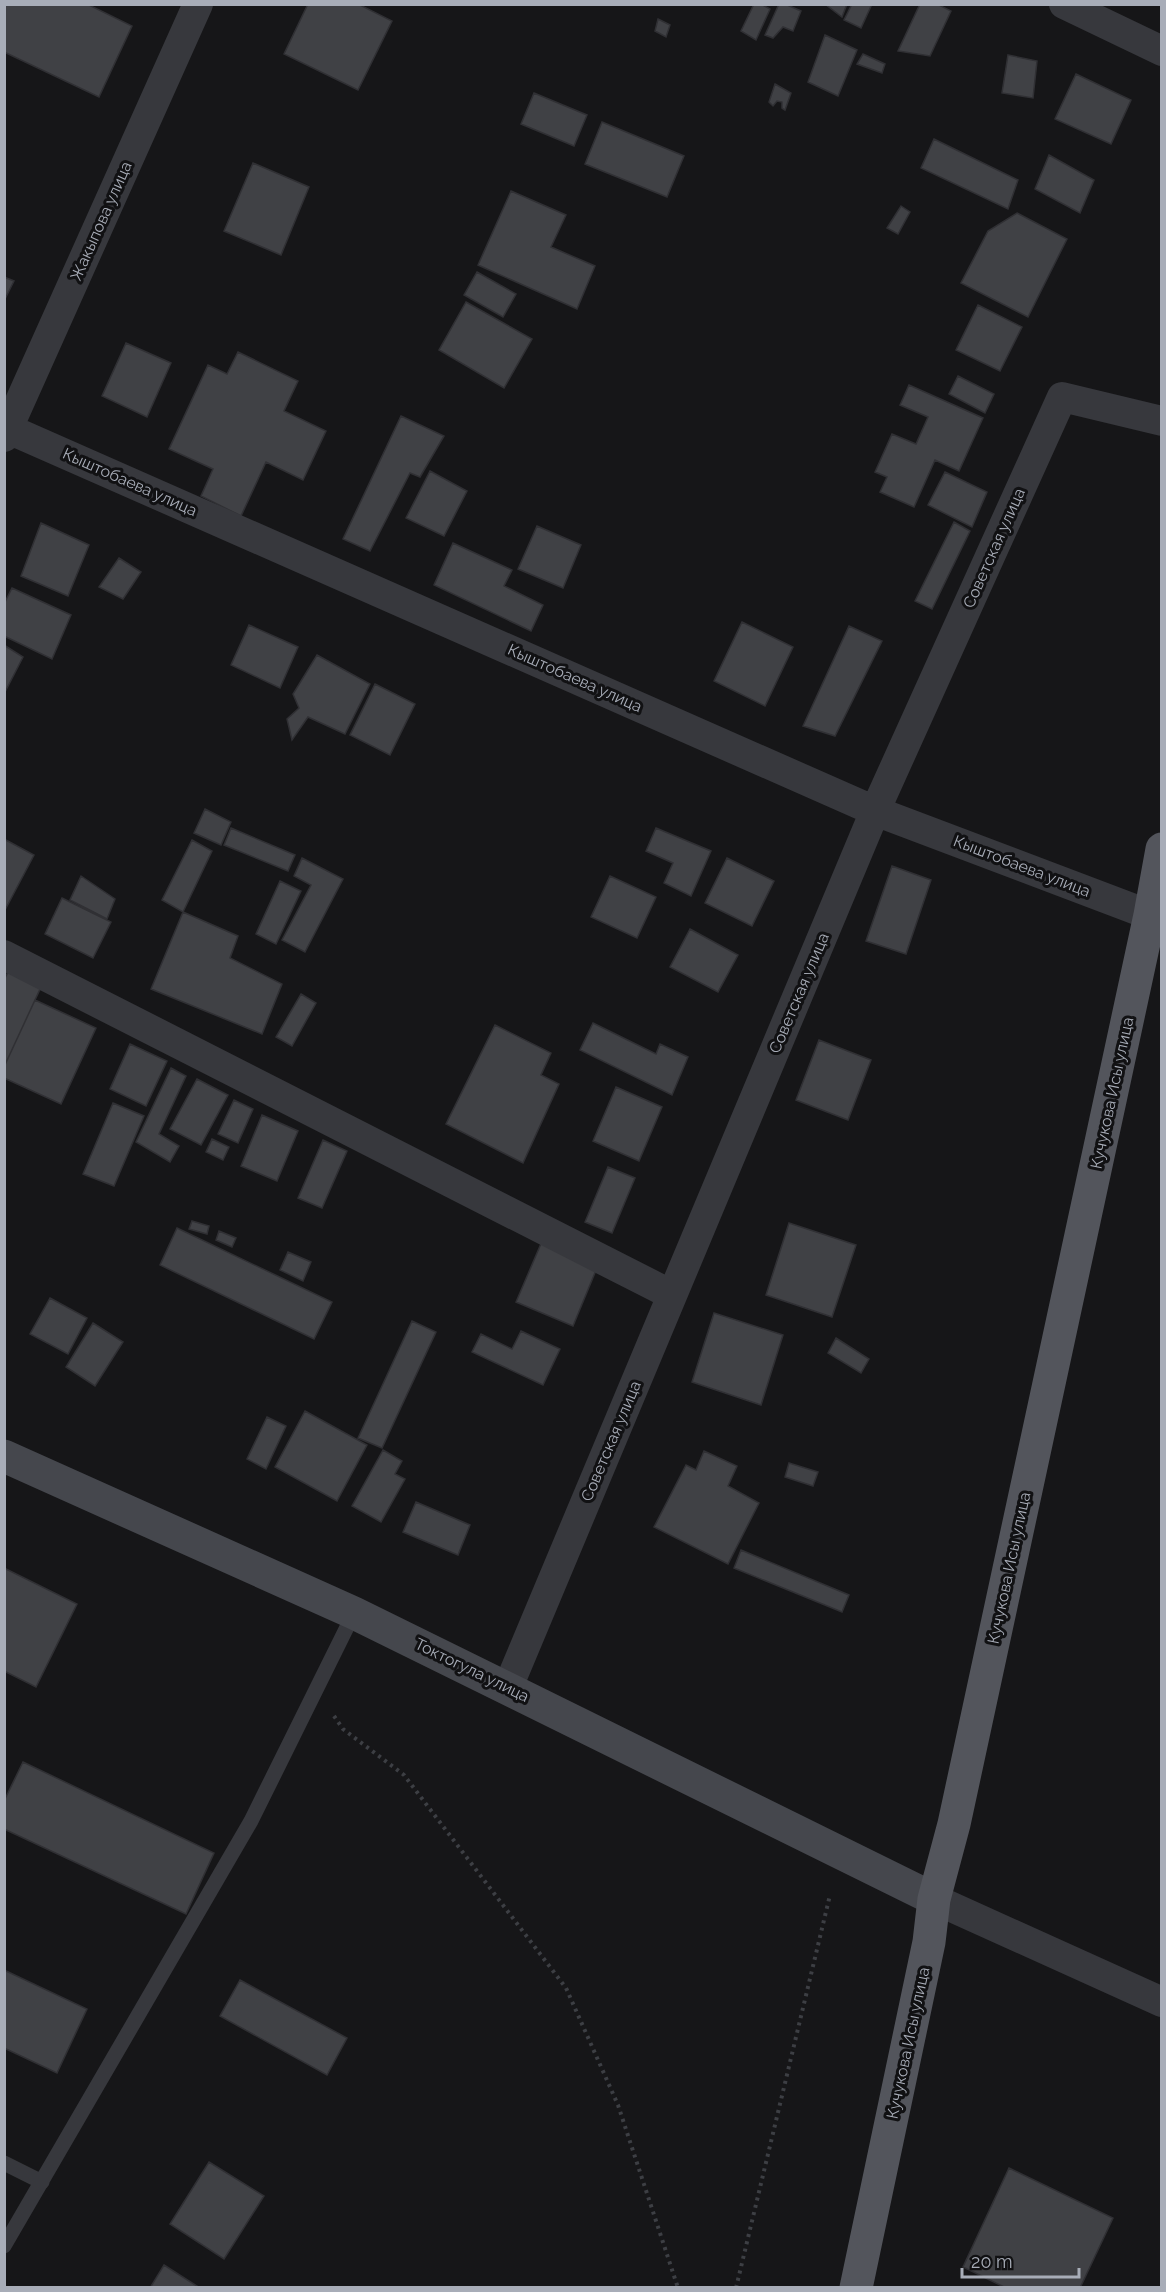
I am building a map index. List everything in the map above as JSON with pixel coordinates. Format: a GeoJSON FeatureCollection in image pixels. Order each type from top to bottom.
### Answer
{"type":"FeatureCollection","features":[{"type":"Feature","properties":{"kind":"main road","name":"Кучукова Исы улица"},"geometry":{"type":"LineString","coordinates":[[856,2288],[929,1942],[934,1899],[954,1824],[1150,915],[1161,849]]}},
{"type":"Feature","properties":{"kind":"main road","name":"Токтогула улица"},"geometry":{"type":"LineString","coordinates":[[4,1456],[354,1613],[934,1899]]}},
{"type":"Feature","properties":{"kind":"street","name":"Жакыпова улица"},"geometry":{"type":"LineString","coordinates":[[6,430],[198,4]]}},
{"type":"Feature","properties":{"kind":"street"},"geometry":{"type":"LineString","coordinates":[[1064,4],[1161,51]]}},
{"type":"Feature","properties":{"kind":"street","name":"Советская улица"},"geometry":{"type":"LineString","coordinates":[[508,1687],[876,811],[1062,397],[1161,421]]}},
{"type":"Feature","properties":{"kind":"street","name":"Кыштобаева улица"},"geometry":{"type":"LineString","coordinates":[[6,430],[876,811],[1150,915]]}},
{"type":"Feature","properties":{"kind":"street"},"geometry":{"type":"LineString","coordinates":[[4,955],[672,1295]]}},
{"type":"Feature","properties":{"kind":"street"},"geometry":{"type":"LineString","coordinates":[[934,1899],[1161,2002]]}},
{"type":"Feature","properties":{"kind":"lane"},"geometry":{"type":"LineString","coordinates":[[4,2246],[251,1821],[354,1613]]}},
{"type":"Feature","properties":{"kind":"lane"},"geometry":{"type":"LineString","coordinates":[[4,2163],[42,2182]]}},
{"type":"Feature","properties":{"kind":"path"},"geometry":{"type":"LineString","coordinates":[[325,1670],[329,1707],[343,1729],[404,1775],[566,1988],[618,2105],[678,2288]]}},
{"type":"Feature","properties":{"kind":"path"},"geometry":{"type":"LineString","coordinates":[[736,2288],[830,1895]]}},
{"type":"Feature","properties":{"kind":"building"},"geometry":{"type":"Polygon","coordinates":[[[4,4],[87,4],[132,26],[99,97],[4,52],[4,4]]]}},
{"type":"Feature","properties":{"kind":"building"},"geometry":{"type":"Polygon","coordinates":[[[308,4],[358,4],[392,21],[358,90],[284,54],[308,4]]]}},
{"type":"Feature","properties":{"kind":"building"},"geometry":{"type":"Polygon","coordinates":[[[754,4],[761,4],[770,9],[756,40],[741,31],[754,4]]]}},
{"type":"Feature","properties":{"kind":"building"},"geometry":{"type":"Polygon","coordinates":[[[779,4],[785,4],[801,11],[793,31],[783,27],[773,38],[765,35],[779,4]]]}},
{"type":"Feature","properties":{"kind":"building"},"geometry":{"type":"Polygon","coordinates":[[[825,4],[847,4],[842,17],[825,4]]]}},
{"type":"Feature","properties":{"kind":"building"},"geometry":{"type":"Polygon","coordinates":[[[852,4],[872,4],[861,28],[844,20],[852,4]]]}},
{"type":"Feature","properties":{"kind":"building"},"geometry":{"type":"Polygon","coordinates":[[[920,4],[937,4],[951,11],[930,56],[898,51],[920,4]]]}},
{"type":"Feature","properties":{"kind":"building"},"geometry":{"type":"Polygon","coordinates":[[[658,19],[670,25],[666,37],[655,31],[658,19]]]}},
{"type":"Feature","properties":{"kind":"building"},"geometry":{"type":"Polygon","coordinates":[[[825,35],[857,50],[838,96],[808,82],[825,35]]]}},
{"type":"Feature","properties":{"kind":"building"},"geometry":{"type":"Polygon","coordinates":[[[863,54],[885,64],[882,73],[857,64],[863,54]]]}},
{"type":"Feature","properties":{"kind":"building"},"geometry":{"type":"Polygon","coordinates":[[[1008,55],[1037,61],[1033,98],[1002,93],[1008,55]]]}},
{"type":"Feature","properties":{"kind":"building"},"geometry":{"type":"Polygon","coordinates":[[[1076,74],[1131,100],[1111,144],[1055,119],[1076,74]]]}},
{"type":"Feature","properties":{"kind":"building"},"geometry":{"type":"Polygon","coordinates":[[[775,84],[791,93],[785,110],[782,108],[782,102],[777,101],[773,106],[769,102],[775,84]]]}},
{"type":"Feature","properties":{"kind":"building"},"geometry":{"type":"Polygon","coordinates":[[[534,93],[587,115],[574,146],[521,124],[534,93]]]}},
{"type":"Feature","properties":{"kind":"building"},"geometry":{"type":"Polygon","coordinates":[[[602,122],[684,156],[667,197],[585,164],[602,122]]]}},
{"type":"Feature","properties":{"kind":"building"},"geometry":{"type":"Polygon","coordinates":[[[934,139],[1018,180],[1008,209],[921,168],[934,139]]]}},
{"type":"Feature","properties":{"kind":"building"},"geometry":{"type":"Polygon","coordinates":[[[1049,155],[1094,180],[1080,213],[1035,189],[1049,155]]]}},
{"type":"Feature","properties":{"kind":"building"},"geometry":{"type":"Polygon","coordinates":[[[253,163],[309,187],[281,255],[224,231],[253,163]]]}},
{"type":"Feature","properties":{"kind":"building"},"geometry":{"type":"Polygon","coordinates":[[[511,191],[566,215],[551,247],[595,266],[577,309],[478,265],[511,191]]]}},
{"type":"Feature","properties":{"kind":"building"},"geometry":{"type":"Polygon","coordinates":[[[901,206],[910,212],[898,234],[887,228],[901,206]]]}},
{"type":"Feature","properties":{"kind":"building"},"geometry":{"type":"Polygon","coordinates":[[[1017,213],[1067,239],[1028,317],[961,283],[988,231],[1017,213]]]}},
{"type":"Feature","properties":{"kind":"building"},"geometry":{"type":"Polygon","coordinates":[[[477,272],[516,294],[503,317],[464,295],[477,272]]]}},
{"type":"Feature","properties":{"kind":"building"},"geometry":{"type":"Polygon","coordinates":[[[4,277],[14,281],[4,301],[4,277]]]}},
{"type":"Feature","properties":{"kind":"building"},"geometry":{"type":"Polygon","coordinates":[[[466,302],[532,339],[504,388],[439,350],[466,302]]]}},
{"type":"Feature","properties":{"kind":"building"},"geometry":{"type":"Polygon","coordinates":[[[978,305],[1022,327],[1000,371],[956,350],[978,305]]]}},
{"type":"Feature","properties":{"kind":"building"},"geometry":{"type":"Polygon","coordinates":[[[126,343],[171,363],[147,417],[102,396],[126,343]]]}},
{"type":"Feature","properties":{"kind":"building"},"geometry":{"type":"Polygon","coordinates":[[[238,352],[298,381],[284,411],[326,431],[303,480],[266,462],[241,516],[201,496],[213,469],[169,449],[208,365],[227,374],[238,352]]]}},
{"type":"Feature","properties":{"kind":"building"},"geometry":{"type":"Polygon","coordinates":[[[958,376],[994,394],[985,413],[949,394],[958,376]]]}},
{"type":"Feature","properties":{"kind":"building"},"geometry":{"type":"Polygon","coordinates":[[[909,385],[983,418],[959,471],[935,460],[914,507],[880,492],[887,477],[875,472],[892,434],[916,444],[928,417],[900,405],[909,385]]]}},
{"type":"Feature","properties":{"kind":"building"},"geometry":{"type":"Polygon","coordinates":[[[401,416],[444,436],[420,477],[410,473],[370,551],[343,539],[401,416]]]}},
{"type":"Feature","properties":{"kind":"building"},"geometry":{"type":"Polygon","coordinates":[[[430,471],[467,491],[444,536],[406,518],[430,471]]]}},
{"type":"Feature","properties":{"kind":"building"},"geometry":{"type":"Polygon","coordinates":[[[945,472],[987,492],[972,527],[928,505],[945,472]]]}},
{"type":"Feature","properties":{"kind":"building"},"geometry":{"type":"Polygon","coordinates":[[[954,522],[970,531],[932,609],[915,601],[954,522]]]}},
{"type":"Feature","properties":{"kind":"building"},"geometry":{"type":"Polygon","coordinates":[[[41,523],[89,545],[68,596],[21,576],[41,523]]]}},
{"type":"Feature","properties":{"kind":"building"},"geometry":{"type":"Polygon","coordinates":[[[537,526],[581,545],[563,588],[518,569],[537,526]]]}},
{"type":"Feature","properties":{"kind":"building"},"geometry":{"type":"Polygon","coordinates":[[[453,543],[512,570],[504,586],[543,605],[531,631],[434,585],[453,543]]]}},
{"type":"Feature","properties":{"kind":"building"},"geometry":{"type":"Polygon","coordinates":[[[119,558],[141,572],[123,599],[99,587],[119,558]]]}},
{"type":"Feature","properties":{"kind":"building"},"geometry":{"type":"Polygon","coordinates":[[[12,588],[71,615],[52,659],[4,636],[4,604],[12,588]]]}},
{"type":"Feature","properties":{"kind":"building"},"geometry":{"type":"Polygon","coordinates":[[[742,622],[793,647],[765,706],[714,681],[742,622]]]}},
{"type":"Feature","properties":{"kind":"building"},"geometry":{"type":"Polygon","coordinates":[[[249,625],[298,647],[280,688],[231,665],[249,625]]]}},
{"type":"Feature","properties":{"kind":"building"},"geometry":{"type":"Polygon","coordinates":[[[849,626],[882,641],[835,736],[803,726],[849,626]]]}},
{"type":"Feature","properties":{"kind":"building"},"geometry":{"type":"Polygon","coordinates":[[[4,645],[23,657],[4,694],[4,645]]]}},
{"type":"Feature","properties":{"kind":"building"},"geometry":{"type":"Polygon","coordinates":[[[317,655],[370,684],[345,734],[308,717],[292,740],[287,719],[299,708],[293,694],[317,655]]]}},
{"type":"Feature","properties":{"kind":"building"},"geometry":{"type":"Polygon","coordinates":[[[375,684],[415,704],[390,755],[350,735],[375,684]]]}},
{"type":"Feature","properties":{"kind":"building"},"geometry":{"type":"Polygon","coordinates":[[[205,809],[231,822],[221,845],[194,833],[205,809]]]}},
{"type":"Feature","properties":{"kind":"building"},"geometry":{"type":"Polygon","coordinates":[[[231,828],[295,855],[288,871],[224,845],[231,828]]]}},
{"type":"Feature","properties":{"kind":"building"},"geometry":{"type":"Polygon","coordinates":[[[656,828],[711,851],[691,896],[664,883],[673,863],[646,851],[656,828]]]}},
{"type":"Feature","properties":{"kind":"building"},"geometry":{"type":"Polygon","coordinates":[[[4,839],[34,855],[4,912],[4,839]]]}},
{"type":"Feature","properties":{"kind":"building"},"geometry":{"type":"Polygon","coordinates":[[[192,840],[212,851],[183,912],[162,900],[192,840]]]}},
{"type":"Feature","properties":{"kind":"building"},"geometry":{"type":"Polygon","coordinates":[[[302,858],[343,879],[305,952],[282,940],[311,885],[294,876],[302,858]]]}},
{"type":"Feature","properties":{"kind":"building"},"geometry":{"type":"Polygon","coordinates":[[[727,858],[774,881],[752,926],[705,903],[727,858]]]}},
{"type":"Feature","properties":{"kind":"building"},"geometry":{"type":"Polygon","coordinates":[[[892,866],[931,880],[906,954],[866,941],[892,866]]]}},
{"type":"Feature","properties":{"kind":"building"},"geometry":{"type":"Polygon","coordinates":[[[81,876],[115,899],[107,919],[70,900],[81,876]]]}},
{"type":"Feature","properties":{"kind":"building"},"geometry":{"type":"Polygon","coordinates":[[[610,876],[656,897],[637,938],[591,917],[610,876]]]}},
{"type":"Feature","properties":{"kind":"building"},"geometry":{"type":"Polygon","coordinates":[[[280,881],[301,891],[276,944],[256,934],[280,881]]]}},
{"type":"Feature","properties":{"kind":"building"},"geometry":{"type":"Polygon","coordinates":[[[62,898],[111,922],[93,958],[45,934],[62,898]]]}},
{"type":"Feature","properties":{"kind":"building"},"geometry":{"type":"Polygon","coordinates":[[[183,912],[238,936],[230,958],[282,984],[262,1034],[151,989],[183,912]]]}},
{"type":"Feature","properties":{"kind":"building"},"geometry":{"type":"Polygon","coordinates":[[[690,929],[738,955],[718,992],[670,967],[690,929]]]}},
{"type":"Feature","properties":{"kind":"building"},"geometry":{"type":"Polygon","coordinates":[[[8,972],[41,987],[4,1067],[4,980],[8,972]]]}},
{"type":"Feature","properties":{"kind":"building"},"geometry":{"type":"Polygon","coordinates":[[[301,994],[316,1003],[292,1046],[276,1037],[301,994]]]}},
{"type":"Feature","properties":{"kind":"building"},"geometry":{"type":"Polygon","coordinates":[[[35,1000],[96,1028],[61,1104],[4,1078],[4,1067],[35,1000]]]}},
{"type":"Feature","properties":{"kind":"building"},"geometry":{"type":"Polygon","coordinates":[[[593,1023],[656,1054],[660,1044],[688,1057],[672,1095],[580,1050],[593,1023]]]}},
{"type":"Feature","properties":{"kind":"building"},"geometry":{"type":"Polygon","coordinates":[[[495,1025],[551,1053],[541,1075],[559,1084],[523,1163],[446,1124],[495,1025]]]}},
{"type":"Feature","properties":{"kind":"building"},"geometry":{"type":"Polygon","coordinates":[[[819,1040],[871,1060],[848,1120],[796,1100],[819,1040]]]}},
{"type":"Feature","properties":{"kind":"building"},"geometry":{"type":"Polygon","coordinates":[[[130,1044],[167,1061],[146,1106],[110,1089],[130,1044]]]}},
{"type":"Feature","properties":{"kind":"building"},"geometry":{"type":"Polygon","coordinates":[[[171,1068],[186,1076],[159,1134],[179,1146],[170,1162],[136,1142],[171,1068]]]}},
{"type":"Feature","properties":{"kind":"building"},"geometry":{"type":"Polygon","coordinates":[[[197,1079],[228,1095],[201,1145],[170,1129],[197,1079]]]}},
{"type":"Feature","properties":{"kind":"building"},"geometry":{"type":"Polygon","coordinates":[[[616,1087],[662,1107],[639,1161],[593,1141],[616,1087]]]}},
{"type":"Feature","properties":{"kind":"building"},"geometry":{"type":"Polygon","coordinates":[[[234,1100],[253,1109],[238,1143],[218,1134],[234,1100]]]}},
{"type":"Feature","properties":{"kind":"building"},"geometry":{"type":"Polygon","coordinates":[[[113,1103],[144,1116],[114,1186],[83,1174],[113,1103]]]}},
{"type":"Feature","properties":{"kind":"building"},"geometry":{"type":"Polygon","coordinates":[[[262,1115],[298,1131],[277,1181],[241,1166],[262,1115]]]}},
{"type":"Feature","properties":{"kind":"building"},"geometry":{"type":"Polygon","coordinates":[[[212,1139],[229,1147],[223,1160],[206,1152],[212,1139]]]}},
{"type":"Feature","properties":{"kind":"building"},"geometry":{"type":"Polygon","coordinates":[[[323,1140],[347,1151],[322,1208],[298,1198],[323,1140]]]}},
{"type":"Feature","properties":{"kind":"building"},"geometry":{"type":"Polygon","coordinates":[[[608,1167],[635,1178],[612,1233],[585,1222],[608,1167]]]}},
{"type":"Feature","properties":{"kind":"building"},"geometry":{"type":"Polygon","coordinates":[[[192,1221],[209,1226],[207,1234],[189,1229],[192,1221]]]}},
{"type":"Feature","properties":{"kind":"building"},"geometry":{"type":"Polygon","coordinates":[[[789,1223],[856,1245],[832,1317],[766,1295],[789,1223]]]}},
{"type":"Feature","properties":{"kind":"building"},"geometry":{"type":"Polygon","coordinates":[[[177,1228],[332,1302],[314,1339],[160,1265],[177,1228]]]}},
{"type":"Feature","properties":{"kind":"building"},"geometry":{"type":"Polygon","coordinates":[[[219,1231],[236,1238],[232,1247],[216,1240],[219,1231]]]}},
{"type":"Feature","properties":{"kind":"building"},"geometry":{"type":"Polygon","coordinates":[[[543,1239],[599,1263],[573,1326],[516,1302],[543,1239]]]}},
{"type":"Feature","properties":{"kind":"building"},"geometry":{"type":"Polygon","coordinates":[[[288,1252],[311,1262],[303,1281],[280,1270],[288,1252]]]}},
{"type":"Feature","properties":{"kind":"building"},"geometry":{"type":"Polygon","coordinates":[[[50,1298],[87,1318],[68,1354],[30,1334],[50,1298]]]}},
{"type":"Feature","properties":{"kind":"building"},"geometry":{"type":"Polygon","coordinates":[[[714,1313],[783,1335],[761,1405],[692,1382],[714,1313]]]}},
{"type":"Feature","properties":{"kind":"building"},"geometry":{"type":"Polygon","coordinates":[[[412,1321],[436,1332],[382,1448],[358,1438],[412,1321]]]}},
{"type":"Feature","properties":{"kind":"building"},"geometry":{"type":"Polygon","coordinates":[[[93,1323],[123,1342],[95,1386],[66,1367],[93,1323]]]}},
{"type":"Feature","properties":{"kind":"building"},"geometry":{"type":"Polygon","coordinates":[[[521,1331],[560,1349],[543,1385],[472,1352],[481,1334],[512,1349],[521,1331]]]}},
{"type":"Feature","properties":{"kind":"building"},"geometry":{"type":"Polygon","coordinates":[[[836,1338],[869,1359],[861,1373],[828,1353],[836,1338]]]}},
{"type":"Feature","properties":{"kind":"building"},"geometry":{"type":"Polygon","coordinates":[[[305,1411],[367,1445],[337,1501],[275,1467],[305,1411]]]}},
{"type":"Feature","properties":{"kind":"building"},"geometry":{"type":"Polygon","coordinates":[[[267,1417],[286,1426],[266,1469],[247,1459],[267,1417]]]}},
{"type":"Feature","properties":{"kind":"building"},"geometry":{"type":"Polygon","coordinates":[[[383,1450],[402,1461],[395,1474],[405,1479],[381,1522],[352,1506],[383,1450]]]}},
{"type":"Feature","properties":{"kind":"building"},"geometry":{"type":"Polygon","coordinates":[[[704,1451],[737,1466],[728,1486],[759,1503],[728,1564],[654,1527],[686,1465],[696,1470],[704,1451]]]}},
{"type":"Feature","properties":{"kind":"building"},"geometry":{"type":"Polygon","coordinates":[[[789,1463],[818,1472],[813,1486],[785,1477],[789,1463]]]}},
{"type":"Feature","properties":{"kind":"building"},"geometry":{"type":"Polygon","coordinates":[[[416,1502],[470,1525],[458,1555],[403,1532],[416,1502]]]}},
{"type":"Feature","properties":{"kind":"building"},"geometry":{"type":"Polygon","coordinates":[[[741,1550],[849,1595],[842,1612],[734,1568],[741,1550]]]}},
{"type":"Feature","properties":{"kind":"building"},"geometry":{"type":"Polygon","coordinates":[[[4,1568],[77,1604],[36,1687],[4,1671],[4,1568]]]}},
{"type":"Feature","properties":{"kind":"building"},"geometry":{"type":"Polygon","coordinates":[[[23,1762],[214,1853],[186,1914],[4,1829],[4,1801],[23,1762]]]}},
{"type":"Feature","properties":{"kind":"building"},"geometry":{"type":"Polygon","coordinates":[[[4,1970],[87,2009],[57,2073],[4,2048],[4,1970]]]}},
{"type":"Feature","properties":{"kind":"building"},"geometry":{"type":"Polygon","coordinates":[[[240,1980],[347,2038],[327,2075],[220,2016],[240,1980]]]}},
{"type":"Feature","properties":{"kind":"building"},"geometry":{"type":"Polygon","coordinates":[[[209,2162],[264,2196],[224,2259],[170,2224],[209,2162]]]}},
{"type":"Feature","properties":{"kind":"building"},"geometry":{"type":"Polygon","coordinates":[[[1009,2168],[1113,2218],[1080,2288],[1006,2288],[963,2267],[1009,2168]]]}},
{"type":"Feature","properties":{"kind":"building"},"geometry":{"type":"Polygon","coordinates":[[[164,2265],[200,2288],[150,2288],[164,2265]]]}}]}
